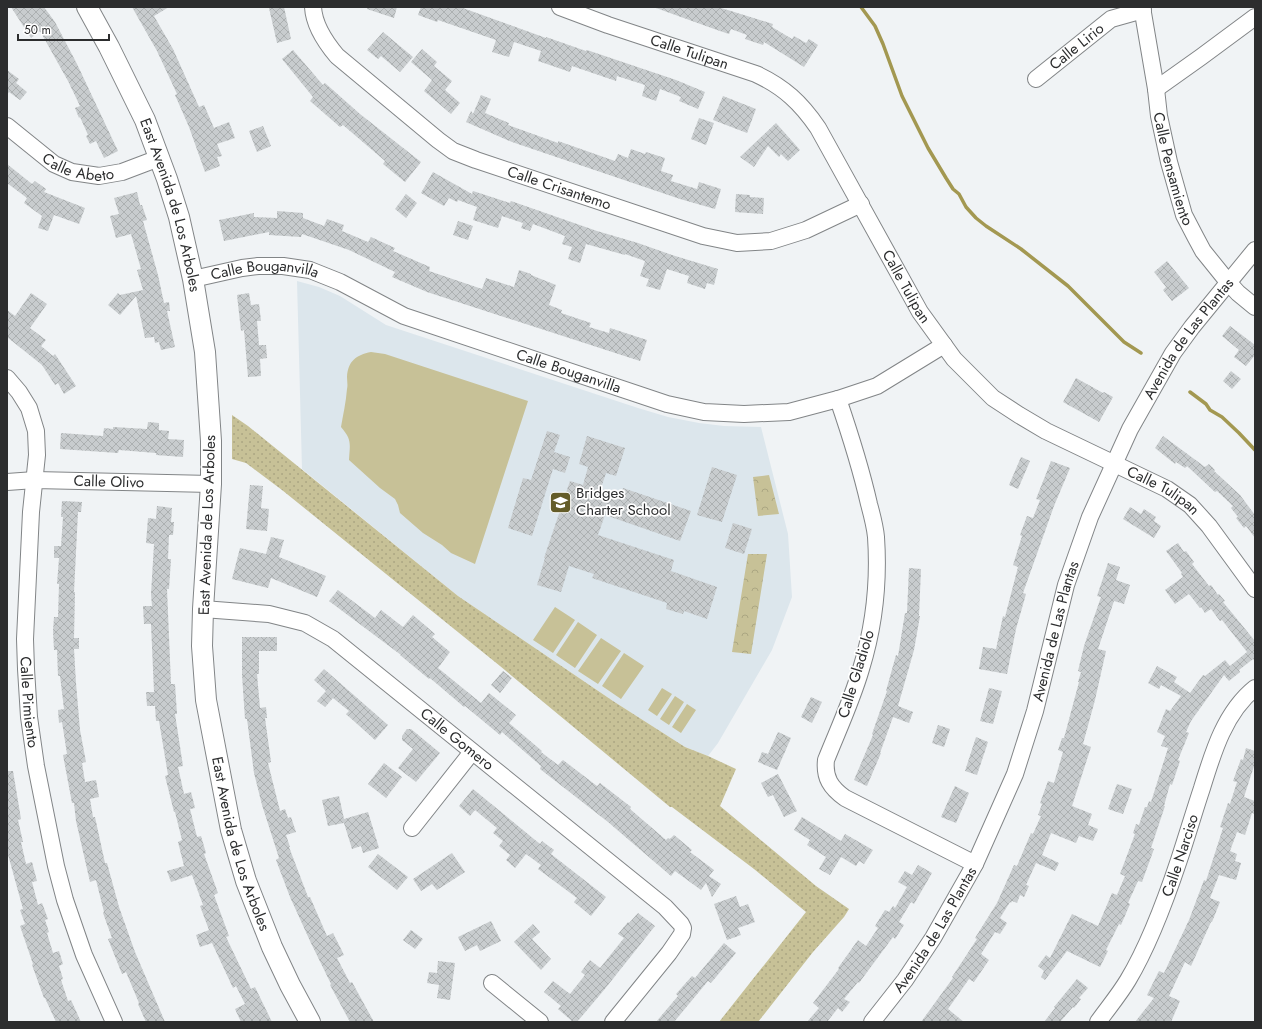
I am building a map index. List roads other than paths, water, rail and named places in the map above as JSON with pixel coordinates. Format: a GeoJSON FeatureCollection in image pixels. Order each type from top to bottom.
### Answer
{"type":"FeatureCollection","features":[{"type":"Feature","properties":{"kind":"main road","name":"East Avenida de Los Arboles"},"geometry":{"type":"LineString","coordinates":[[87,7],[109,47],[145,120],[179,216],[193,279],[201,320],[206,359],[211,441],[211,484],[202,646],[206,700],[231,830],[246,880],[272,947],[310,1022]]}},
{"type":"Feature","properties":{"kind":"street","name":"Calle Crisantemo"},"geometry":{"type":"LineString","coordinates":[[313,7],[318,28],[327,44],[337,56],[438,140],[453,151],[476,160],[703,236],[737,244],[771,241],[806,230],[861,204]]}},
{"type":"Feature","properties":{"kind":"street","name":"Calle Tulipan"},"geometry":{"type":"LineString","coordinates":[[567,8],[608,25],[756,74],[778,85],[788,93],[807,112],[818,128],[920,312],[954,359],[993,398],[1018,415],[1046,431],[1168,489],[1190,505],[1209,526],[1255,589]]}},
{"type":"Feature","properties":{"kind":"street","name":"Calle Lirio"},"geometry":{"type":"LineString","coordinates":[[1036,79],[1111,19],[1142,9]]}},
{"type":"Feature","properties":{"kind":"street","name":"Calle Pensamiento"},"geometry":{"type":"LineString","coordinates":[[1142,9],[1156,89],[1159,116],[1169,162],[1184,215],[1204,251],[1228,282],[1255,307]]}},
{"type":"Feature","properties":{"kind":"street"},"geometry":{"type":"LineString","coordinates":[[1156,89],[1255,17]]}},
{"type":"Feature","properties":{"kind":"street","name":"Calle Abeto"},"geometry":{"type":"LineString","coordinates":[[7,126],[54,164],[72,172],[99,176],[122,172],[159,158]]}},
{"type":"Feature","properties":{"kind":"street","name":"Avenida de Las Plantas"},"geometry":{"type":"LineString","coordinates":[[872,1022],[905,980],[933,938],[974,864],[1015,774],[1035,711],[1066,585],[1090,517],[1113,463],[1130,429],[1173,353],[1192,327],[1255,250]]}},
{"type":"Feature","properties":{"kind":"street","name":"Calle Bouganvilla"},"geometry":{"type":"LineString","coordinates":[[193,279],[258,266],[283,266],[310,270],[340,282],[404,316],[667,404],[704,412],[744,414],[789,412],[838,399],[876,386],[944,345]]}},
{"type":"Feature","properties":{"kind":"street","name":"Calle Pimiento"},"geometry":{"type":"LineString","coordinates":[[7,378],[19,392],[29,408],[36,431],[37,455],[31,512],[26,639],[29,717],[36,766],[56,866],[67,906],[84,955],[114,1022]]}},
{"type":"Feature","properties":{"kind":"street","name":"Calle Gladiolo"},"geometry":{"type":"LineString","coordinates":[[838,399],[863,476],[871,510],[876,537],[877,571],[873,620],[865,656],[848,706],[826,760],[825,769],[827,778],[838,793],[845,798],[974,864]]}},
{"type":"Feature","properties":{"kind":"street","name":"Calle Olivo"},"geometry":{"type":"LineString","coordinates":[[7,482],[35,480],[211,484]]}},
{"type":"Feature","properties":{"kind":"street","name":"Calle Gomero"},"geometry":{"type":"LineString","coordinates":[[203,609],[269,614],[305,623],[333,639],[665,907],[681,924],[682,934],[613,1022]]}},
{"type":"Feature","properties":{"kind":"street","name":"Calle Narciso"},"geometry":{"type":"LineString","coordinates":[[1098,1022],[1128,979],[1148,939],[1179,861],[1213,754],[1225,726],[1245,696],[1255,688]]}},
{"type":"Feature","properties":{"kind":"street"},"geometry":{"type":"LineString","coordinates":[[412,828],[472,752]]}},
{"type":"Feature","properties":{"kind":"street"},"geometry":{"type":"LineString","coordinates":[[492,983],[540,1022]]}},
{"type":"Feature","properties":{"kind":"waterway"},"geometry":{"type":"LineString","coordinates":[[861,7],[875,26],[902,96],[928,148],[966,207],[986,226],[1021,249],[1068,286],[1124,342],[1141,353]]}},
{"type":"Feature","properties":{"kind":"waterway"},"geometry":{"type":"LineString","coordinates":[[1190,392],[1206,404],[1210,410],[1222,417],[1255,450]]}},
{"type":"Feature","properties":{"kind":"place","name":"Bridges Charter School"},"geometry":{"type":"Point","coordinates":[561,502]}}]}
